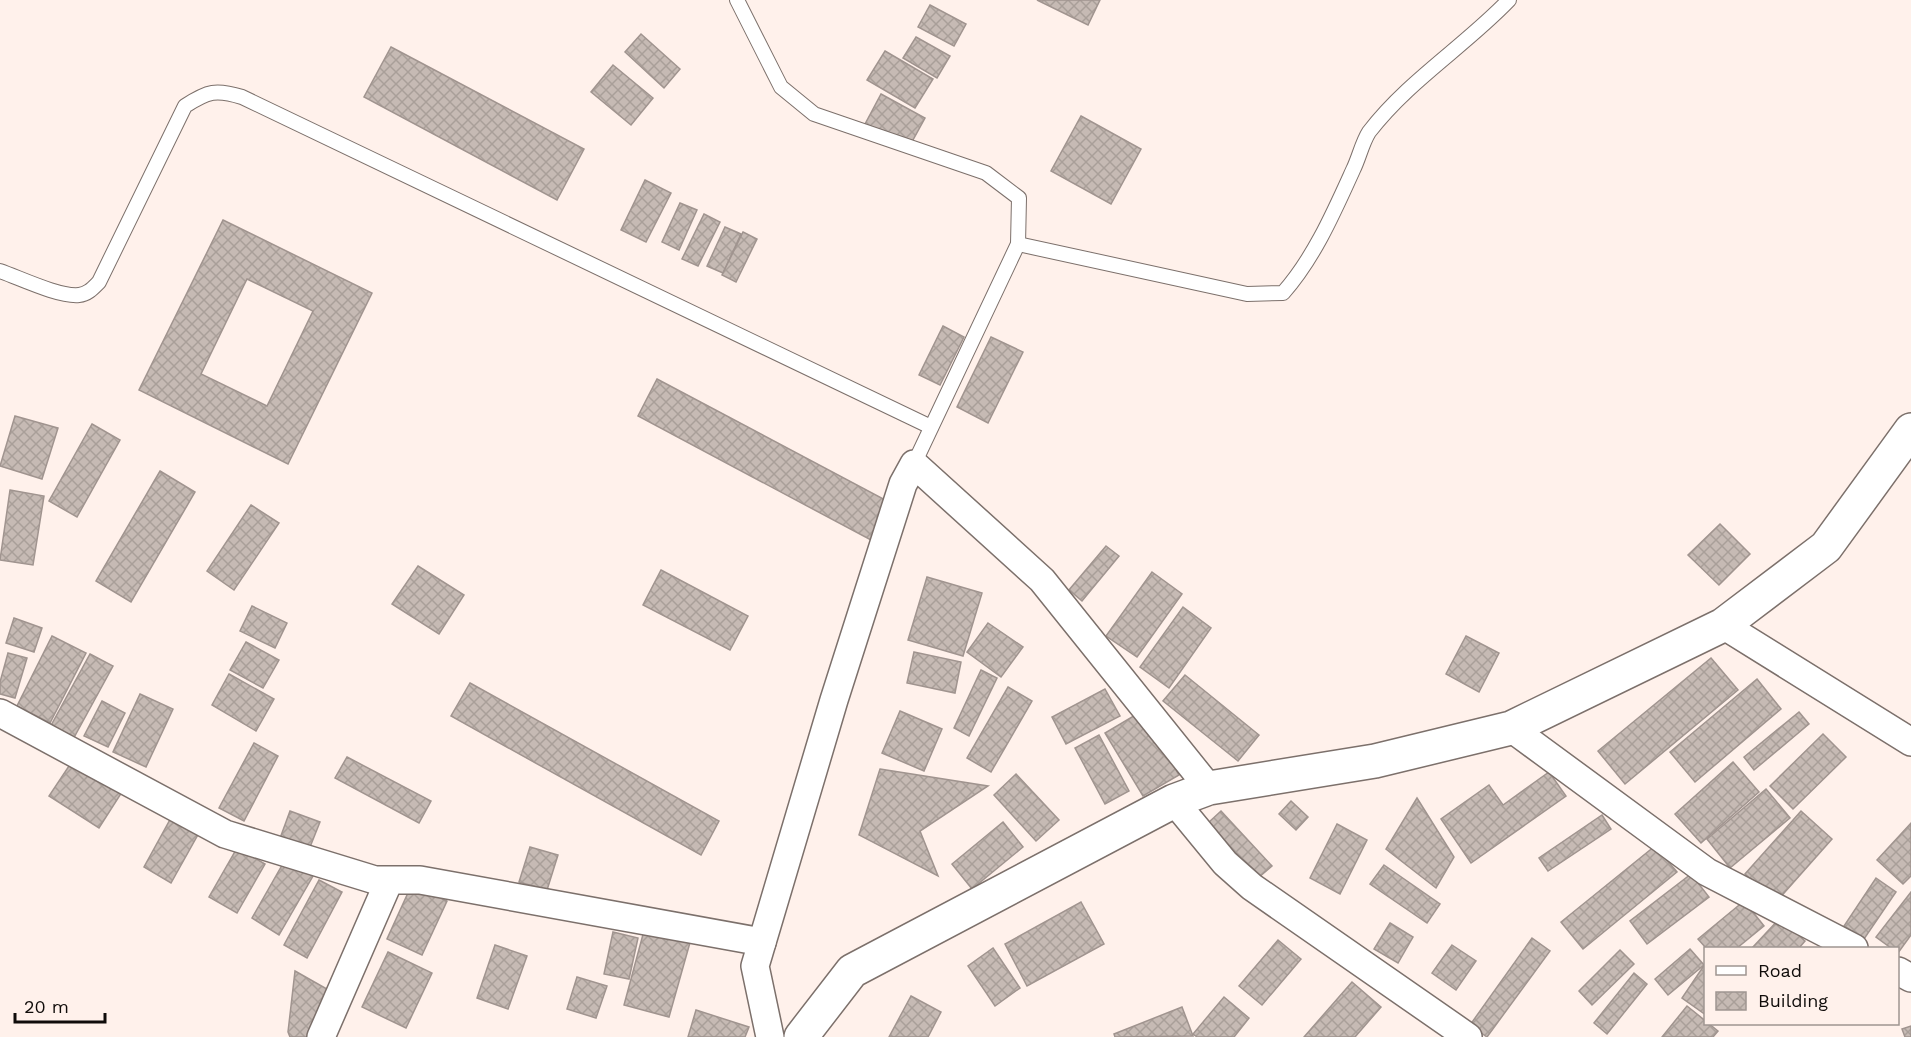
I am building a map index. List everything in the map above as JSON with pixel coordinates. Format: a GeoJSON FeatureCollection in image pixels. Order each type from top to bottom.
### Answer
{"type":"FeatureCollection","features":[{"type":"Feature","properties":{"kind":"street"},"geometry":{"type":"LineString","coordinates":[[801,1037],[852,971],[1174,801],[1209,788],[1375,761],[1510,728],[1723,625],[1826,548],[1911,430]]}},
{"type":"Feature","properties":{"kind":"street"},"geometry":{"type":"LineString","coordinates":[[770,1037],[755,966],[834,700],[903,484],[914,464],[1042,580],[1209,788]]}},
{"type":"Feature","properties":{"kind":"street"},"geometry":{"type":"LineString","coordinates":[[1723,625],[1911,742]]}},
{"type":"Feature","properties":{"kind":"street"},"geometry":{"type":"LineString","coordinates":[[0,713],[225,834],[375,880],[420,880],[762,942]]}},
{"type":"Feature","properties":{"kind":"street"},"geometry":{"type":"LineString","coordinates":[[1510,728],[1707,872],[1852,947]]}},
{"type":"Feature","properties":{"kind":"street"},"geometry":{"type":"LineString","coordinates":[[1174,801],[1225,863],[1252,887],[1468,1037]]}},
{"type":"Feature","properties":{"kind":"street"},"geometry":{"type":"LineString","coordinates":[[321,1037],[389,881]]}},
{"type":"Feature","properties":{"kind":"lane"},"geometry":{"type":"LineString","coordinates":[[737,0],[781,87],[814,114],[986,172],[1019,198],[1018,244],[914,464]]}},
{"type":"Feature","properties":{"kind":"lane"},"geometry":{"type":"LineString","coordinates":[[1018,244],[1247,294],[1283,293],[1302,272],[1354,169],[1368,134],[1395,101],[1484,26],[1509,0]]}},
{"type":"Feature","properties":{"kind":"lane"},"geometry":{"type":"LineString","coordinates":[[0,271],[67,294],[80,295],[90,291],[99,282],[185,106],[203,94],[223,91],[253,102],[931,428]]}},
{"type":"Feature","properties":{"kind":"building"},"geometry":{"type":"Polygon","coordinates":[[[1037,0],[1100,0],[1088,25],[1037,0]]]}},
{"type":"Feature","properties":{"kind":"building"},"geometry":{"type":"Polygon","coordinates":[[[930,5],[966,24],[954,46],[918,27],[930,5]]]}},
{"type":"Feature","properties":{"kind":"building"},"geometry":{"type":"Polygon","coordinates":[[[641,34],[680,69],[664,88],[625,52],[641,34]]]}},
{"type":"Feature","properties":{"kind":"building"},"geometry":{"type":"Polygon","coordinates":[[[916,37],[950,56],[937,78],[903,58],[916,37]]]}},
{"type":"Feature","properties":{"kind":"building"},"geometry":{"type":"Polygon","coordinates":[[[391,47],[584,149],[557,200],[364,97],[391,47]]]}},
{"type":"Feature","properties":{"kind":"building"},"geometry":{"type":"Polygon","coordinates":[[[885,51],[933,79],[915,108],[867,80],[885,51]]]}},
{"type":"Feature","properties":{"kind":"building"},"geometry":{"type":"Polygon","coordinates":[[[613,65],[653,98],[631,125],[591,92],[613,65]]]}},
{"type":"Feature","properties":{"kind":"building"},"geometry":{"type":"Polygon","coordinates":[[[881,94],[925,118],[908,149],[864,126],[881,94]]]}},
{"type":"Feature","properties":{"kind":"building"},"geometry":{"type":"Polygon","coordinates":[[[1081,116],[1141,149],[1111,204],[1051,171],[1081,116]]]}},
{"type":"Feature","properties":{"kind":"building"},"geometry":{"type":"Polygon","coordinates":[[[645,180],[671,193],[646,242],[621,230],[645,180]]]}},
{"type":"Feature","properties":{"kind":"building"},"geometry":{"type":"Polygon","coordinates":[[[680,203],[697,210],[679,250],[662,242],[680,203]]]}},
{"type":"Feature","properties":{"kind":"building"},"geometry":{"type":"Polygon","coordinates":[[[704,214],[720,222],[698,266],[682,259],[704,214]]]}},
{"type":"Feature","properties":{"kind":"building"},"geometry":{"type":"Polygon","coordinates":[[[223,220],[372,293],[288,464],[139,390],[223,220]],[[247,279],[201,374],[267,406],[313,311],[247,279]]]}},
{"type":"Feature","properties":{"kind":"building"},"geometry":{"type":"Polygon","coordinates":[[[725,227],[741,234],[723,273],[707,266],[725,227]]]}},
{"type":"Feature","properties":{"kind":"building"},"geometry":{"type":"Polygon","coordinates":[[[743,232],[757,239],[736,282],[722,275],[743,232]]]}},
{"type":"Feature","properties":{"kind":"building"},"geometry":{"type":"Polygon","coordinates":[[[943,326],[964,337],[940,385],[919,375],[943,326]]]}},
{"type":"Feature","properties":{"kind":"building"},"geometry":{"type":"Polygon","coordinates":[[[991,337],[1023,352],[988,423],[957,407],[991,337]]]}},
{"type":"Feature","properties":{"kind":"building"},"geometry":{"type":"Polygon","coordinates":[[[657,379],[891,503],[871,540],[638,416],[657,379]]]}},
{"type":"Feature","properties":{"kind":"building"},"geometry":{"type":"Polygon","coordinates":[[[15,416],[58,428],[42,479],[0,466],[15,416]]]}},
{"type":"Feature","properties":{"kind":"building"},"geometry":{"type":"Polygon","coordinates":[[[92,424],[120,440],[77,517],[49,501],[92,424]]]}},
{"type":"Feature","properties":{"kind":"building"},"geometry":{"type":"Polygon","coordinates":[[[160,471],[195,492],[131,602],[96,581],[160,471]]]}},
{"type":"Feature","properties":{"kind":"building"},"geometry":{"type":"Polygon","coordinates":[[[10,490],[44,496],[33,565],[0,560],[10,490]]]}},
{"type":"Feature","properties":{"kind":"building"},"geometry":{"type":"Polygon","coordinates":[[[251,505],[279,523],[234,590],[207,571],[251,505]]]}},
{"type":"Feature","properties":{"kind":"building"},"geometry":{"type":"Polygon","coordinates":[[[1720,524],[1750,554],[1719,585],[1688,555],[1720,524]]]}},
{"type":"Feature","properties":{"kind":"building"},"geometry":{"type":"Polygon","coordinates":[[[1106,546],[1119,556],[1082,601],[1069,590],[1106,546]]]}},
{"type":"Feature","properties":{"kind":"building"},"geometry":{"type":"Polygon","coordinates":[[[418,566],[464,595],[439,634],[392,604],[418,566]]]}},
{"type":"Feature","properties":{"kind":"building"},"geometry":{"type":"Polygon","coordinates":[[[661,570],[748,616],[730,650],[643,605],[661,570]]]}},
{"type":"Feature","properties":{"kind":"building"},"geometry":{"type":"Polygon","coordinates":[[[1152,572],[1182,594],[1137,657],[1106,636],[1152,572]]]}},
{"type":"Feature","properties":{"kind":"building"},"geometry":{"type":"Polygon","coordinates":[[[927,577],[982,593],[963,656],[908,640],[927,577]]]}},
{"type":"Feature","properties":{"kind":"building"},"geometry":{"type":"Polygon","coordinates":[[[252,606],[287,623],[275,648],[240,631],[252,606]]]}},
{"type":"Feature","properties":{"kind":"building"},"geometry":{"type":"Polygon","coordinates":[[[1183,607],[1211,628],[1169,688],[1140,667],[1183,607]]]}},
{"type":"Feature","properties":{"kind":"building"},"geometry":{"type":"Polygon","coordinates":[[[14,618],[42,628],[34,652],[6,643],[14,618]]]}},
{"type":"Feature","properties":{"kind":"building"},"geometry":{"type":"Polygon","coordinates":[[[988,623],[1023,647],[1001,677],[967,652],[988,623]]]}},
{"type":"Feature","properties":{"kind":"building"},"geometry":{"type":"Polygon","coordinates":[[[52,636],[86,653],[50,723],[17,706],[52,636]]]}},
{"type":"Feature","properties":{"kind":"building"},"geometry":{"type":"Polygon","coordinates":[[[1466,636],[1499,653],[1479,692],[1446,674],[1466,636]]]}},
{"type":"Feature","properties":{"kind":"building"},"geometry":{"type":"Polygon","coordinates":[[[246,642],[279,660],[263,688],[230,670],[246,642]]]}},
{"type":"Feature","properties":{"kind":"building"},"geometry":{"type":"Polygon","coordinates":[[[914,652],[961,662],[955,693],[907,683],[914,652]]]}},
{"type":"Feature","properties":{"kind":"building"},"geometry":{"type":"Polygon","coordinates":[[[8,653],[27,658],[15,698],[0,694],[0,682],[8,653]]]}},
{"type":"Feature","properties":{"kind":"building"},"geometry":{"type":"Polygon","coordinates":[[[90,654],[113,666],[71,743],[48,731],[90,654]]]}},
{"type":"Feature","properties":{"kind":"building"},"geometry":{"type":"Polygon","coordinates":[[[1711,658],[1738,690],[1625,784],[1598,751],[1711,658]]]}},
{"type":"Feature","properties":{"kind":"building"},"geometry":{"type":"Polygon","coordinates":[[[981,670],[997,678],[969,736],[954,728],[981,670]]]}},
{"type":"Feature","properties":{"kind":"building"},"geometry":{"type":"Polygon","coordinates":[[[229,674],[274,699],[256,731],[212,705],[229,674]]]}},
{"type":"Feature","properties":{"kind":"building"},"geometry":{"type":"Polygon","coordinates":[[[1185,675],[1259,735],[1238,761],[1163,701],[1185,675]]]}},
{"type":"Feature","properties":{"kind":"building"},"geometry":{"type":"Polygon","coordinates":[[[1757,679],[1781,709],[1695,782],[1670,752],[1757,679]]]}},
{"type":"Feature","properties":{"kind":"building"},"geometry":{"type":"Polygon","coordinates":[[[470,683],[719,821],[701,855],[451,716],[470,683]]]}},
{"type":"Feature","properties":{"kind":"building"},"geometry":{"type":"Polygon","coordinates":[[[1008,687],[1032,701],[991,772],[967,758],[1008,687]]]}},
{"type":"Feature","properties":{"kind":"building"},"geometry":{"type":"Polygon","coordinates":[[[1105,689],[1120,716],[1066,744],[1052,717],[1105,689]]]}},
{"type":"Feature","properties":{"kind":"building"},"geometry":{"type":"Polygon","coordinates":[[[140,694],[173,709],[146,767],[113,752],[140,694]]]}},
{"type":"Feature","properties":{"kind":"building"},"geometry":{"type":"Polygon","coordinates":[[[102,701],[125,713],[108,747],[84,736],[102,701]]]}},
{"type":"Feature","properties":{"kind":"building"},"geometry":{"type":"Polygon","coordinates":[[[900,711],[942,729],[924,771],[882,753],[900,711]]]}},
{"type":"Feature","properties":{"kind":"building"},"geometry":{"type":"Polygon","coordinates":[[[1142,711],[1179,775],[1143,796],[1105,733],[1142,711]]]}},
{"type":"Feature","properties":{"kind":"building"},"geometry":{"type":"Polygon","coordinates":[[[1799,712],[1809,724],[1754,770],[1744,757],[1799,712]]]}},
{"type":"Feature","properties":{"kind":"building"},"geometry":{"type":"Polygon","coordinates":[[[1823,734],[1846,757],[1793,809],[1770,786],[1823,734]]]}},
{"type":"Feature","properties":{"kind":"building"},"geometry":{"type":"Polygon","coordinates":[[[1099,735],[1129,791],[1105,804],[1075,748],[1099,735]]]}},
{"type":"Feature","properties":{"kind":"building"},"geometry":{"type":"Polygon","coordinates":[[[254,743],[278,756],[244,821],[219,808],[254,743]]]}},
{"type":"Feature","properties":{"kind":"building"},"geometry":{"type":"Polygon","coordinates":[[[347,757],[431,801],[419,823],[335,778],[347,757]]]}},
{"type":"Feature","properties":{"kind":"building"},"geometry":{"type":"Polygon","coordinates":[[[73,760],[122,792],[99,828],[49,796],[73,760]]]}},
{"type":"Feature","properties":{"kind":"building"},"geometry":{"type":"Polygon","coordinates":[[[1733,762],[1759,792],[1701,843],[1675,814],[1733,762]]]}},
{"type":"Feature","properties":{"kind":"building"},"geometry":{"type":"Polygon","coordinates":[[[880,769],[988,786],[920,831],[938,876],[859,835],[880,769]]]}},
{"type":"Feature","properties":{"kind":"building"},"geometry":{"type":"Polygon","coordinates":[[[1549,772],[1566,796],[1471,863],[1441,819],[1489,785],[1503,805],[1549,772]]]}},
{"type":"Feature","properties":{"kind":"building"},"geometry":{"type":"Polygon","coordinates":[[[1016,774],[1059,820],[1036,841],[994,795],[1016,774]]]}},
{"type":"Feature","properties":{"kind":"building"},"geometry":{"type":"Polygon","coordinates":[[[1766,789],[1790,818],[1730,868],[1707,839],[1766,789]]]}},
{"type":"Feature","properties":{"kind":"building"},"geometry":{"type":"Polygon","coordinates":[[[1417,798],[1454,857],[1436,888],[1386,849],[1417,798]]]}},
{"type":"Feature","properties":{"kind":"building"},"geometry":{"type":"Polygon","coordinates":[[[1291,801],[1308,817],[1296,830],[1279,814],[1291,801]]]}},
{"type":"Feature","properties":{"kind":"building"},"geometry":{"type":"Polygon","coordinates":[[[290,811],[320,822],[308,852],[279,841],[290,811]]]}},
{"type":"Feature","properties":{"kind":"building"},"geometry":{"type":"Polygon","coordinates":[[[1221,811],[1272,866],[1258,878],[1208,823],[1221,811]]]}},
{"type":"Feature","properties":{"kind":"building"},"geometry":{"type":"Polygon","coordinates":[[[1801,811],[1832,839],[1776,902],[1745,874],[1801,811]]]}},
{"type":"Feature","properties":{"kind":"building"},"geometry":{"type":"Polygon","coordinates":[[[1602,815],[1611,829],[1548,871],[1539,858],[1602,815]]]}},
{"type":"Feature","properties":{"kind":"building"},"geometry":{"type":"Polygon","coordinates":[[[172,816],[200,831],[171,883],[144,867],[172,816]]]}},
{"type":"Feature","properties":{"kind":"building"},"geometry":{"type":"Polygon","coordinates":[[[1003,822],[1023,847],[972,889],[952,864],[1003,822]]]}},
{"type":"Feature","properties":{"kind":"building"},"geometry":{"type":"Polygon","coordinates":[[[1911,823],[1911,876],[1903,884],[1877,860],[1911,823]]]}},
{"type":"Feature","properties":{"kind":"building"},"geometry":{"type":"Polygon","coordinates":[[[1337,824],[1367,840],[1340,894],[1310,878],[1337,824]]]}},
{"type":"Feature","properties":{"kind":"building"},"geometry":{"type":"Polygon","coordinates":[[[1655,846],[1677,872],[1583,949],[1561,922],[1655,846]]]}},
{"type":"Feature","properties":{"kind":"building"},"geometry":{"type":"Polygon","coordinates":[[[530,847],[558,855],[547,890],[519,882],[530,847]]]}},
{"type":"Feature","properties":{"kind":"building"},"geometry":{"type":"Polygon","coordinates":[[[237,848],[265,864],[237,913],[209,897],[237,848]]]}},
{"type":"Feature","properties":{"kind":"building"},"geometry":{"type":"Polygon","coordinates":[[[285,860],[313,876],[279,935],[252,918],[285,860]]]}},
{"type":"Feature","properties":{"kind":"building"},"geometry":{"type":"Polygon","coordinates":[[[1384,865],[1440,904],[1427,923],[1370,884],[1384,865]]]}},
{"type":"Feature","properties":{"kind":"building"},"geometry":{"type":"Polygon","coordinates":[[[1691,874],[1709,897],[1647,944],[1630,921],[1691,874]]]}},
{"type":"Feature","properties":{"kind":"building"},"geometry":{"type":"Polygon","coordinates":[[[1876,878],[1896,892],[1864,939],[1844,926],[1876,878]]]}},
{"type":"Feature","properties":{"kind":"building"},"geometry":{"type":"Polygon","coordinates":[[[319,880],[342,892],[307,958],[284,945],[319,880]]]}},
{"type":"Feature","properties":{"kind":"building"},"geometry":{"type":"Polygon","coordinates":[[[412,884],[447,901],[422,955],[387,939],[412,884]]]}},
{"type":"Feature","properties":{"kind":"building"},"geometry":{"type":"Polygon","coordinates":[[[1911,892],[1911,935],[1899,952],[1899,947],[1890,947],[1876,937],[1911,892]]]}},
{"type":"Feature","properties":{"kind":"building"},"geometry":{"type":"Polygon","coordinates":[[[1744,901],[1764,926],[1738,947],[1705,947],[1698,939],[1744,901]]]}},
{"type":"Feature","properties":{"kind":"building"},"geometry":{"type":"Polygon","coordinates":[[[1081,902],[1104,944],[1027,986],[1005,944],[1081,902]]]}},
{"type":"Feature","properties":{"kind":"building"},"geometry":{"type":"Polygon","coordinates":[[[1780,918],[1805,941],[1800,947],[1753,947],[1780,918]]]}},
{"type":"Feature","properties":{"kind":"building"},"geometry":{"type":"Polygon","coordinates":[[[1390,923],[1413,937],[1398,963],[1374,949],[1390,923]]]}},
{"type":"Feature","properties":{"kind":"building"},"geometry":{"type":"Polygon","coordinates":[[[645,927],[691,939],[669,1017],[624,1005],[645,927]]]}},
{"type":"Feature","properties":{"kind":"building"},"geometry":{"type":"Polygon","coordinates":[[[613,932],[638,938],[629,979],[604,974],[613,932]]]}},
{"type":"Feature","properties":{"kind":"building"},"geometry":{"type":"Polygon","coordinates":[[[1532,938],[1550,951],[1487,1037],[1470,1025],[1532,938]]]}},
{"type":"Feature","properties":{"kind":"building"},"geometry":{"type":"Polygon","coordinates":[[[1278,940],[1301,959],[1262,1005],[1239,986],[1278,940]]]}},
{"type":"Feature","properties":{"kind":"building"},"geometry":{"type":"Polygon","coordinates":[[[495,945],[527,956],[508,1009],[477,998],[495,945]]]}},
{"type":"Feature","properties":{"kind":"building"},"geometry":{"type":"Polygon","coordinates":[[[1452,945],[1476,961],[1456,990],[1432,973],[1452,945]]]}},
{"type":"Feature","properties":{"kind":"building"},"geometry":{"type":"Polygon","coordinates":[[[993,948],[1020,988],[995,1006],[968,966],[993,948]]]}},
{"type":"Feature","properties":{"kind":"building"},"geometry":{"type":"Polygon","coordinates":[[[1690,949],[1704,965],[1668,995],[1655,979],[1690,949]]]}},
{"type":"Feature","properties":{"kind":"building"},"geometry":{"type":"Polygon","coordinates":[[[1620,950],[1634,964],[1592,1005],[1579,991],[1620,950]]]}},
{"type":"Feature","properties":{"kind":"building"},"geometry":{"type":"Polygon","coordinates":[[[388,952],[432,973],[406,1028],[362,1007],[388,952]]]}},
{"type":"Feature","properties":{"kind":"building"},"geometry":{"type":"Polygon","coordinates":[[[1704,965],[1704,1014],[1682,998],[1704,965]]]}},
{"type":"Feature","properties":{"kind":"building"},"geometry":{"type":"Polygon","coordinates":[[[295,971],[334,993],[309,1037],[290,1037],[288,1032],[295,971]]]}},
{"type":"Feature","properties":{"kind":"building"},"geometry":{"type":"Polygon","coordinates":[[[1634,973],[1647,984],[1607,1034],[1594,1023],[1634,973]]]}},
{"type":"Feature","properties":{"kind":"building"},"geometry":{"type":"Polygon","coordinates":[[[577,977],[607,986],[596,1018],[567,1009],[577,977]]]}},
{"type":"Feature","properties":{"kind":"building"},"geometry":{"type":"Polygon","coordinates":[[[1352,982],[1381,1007],[1355,1037],[1304,1037],[1352,982]]]}},
{"type":"Feature","properties":{"kind":"building"},"geometry":{"type":"Polygon","coordinates":[[[911,996],[941,1012],[928,1037],[889,1037],[911,996]]]}},
{"type":"Feature","properties":{"kind":"building"},"geometry":{"type":"Polygon","coordinates":[[[1224,997],[1249,1018],[1234,1037],[1197,1037],[1193,1034],[1224,997]]]}},
{"type":"Feature","properties":{"kind":"building"},"geometry":{"type":"Polygon","coordinates":[[[1687,1006],[1704,1020],[1704,1025],[1711,1025],[1718,1031],[1713,1037],[1662,1037],[1687,1006]]]}},
{"type":"Feature","properties":{"kind":"building"},"geometry":{"type":"Polygon","coordinates":[[[1182,1007],[1193,1036],[1115,1037],[1114,1034],[1182,1007]]]}},
{"type":"Feature","properties":{"kind":"building"},"geometry":{"type":"Polygon","coordinates":[[[696,1010],[749,1027],[745,1037],[688,1037],[696,1010]]]}},
{"type":"Feature","properties":{"kind":"building"},"geometry":{"type":"Polygon","coordinates":[[[1911,1026],[1911,1037],[1905,1037],[1902,1029],[1911,1026]]]}}]}
